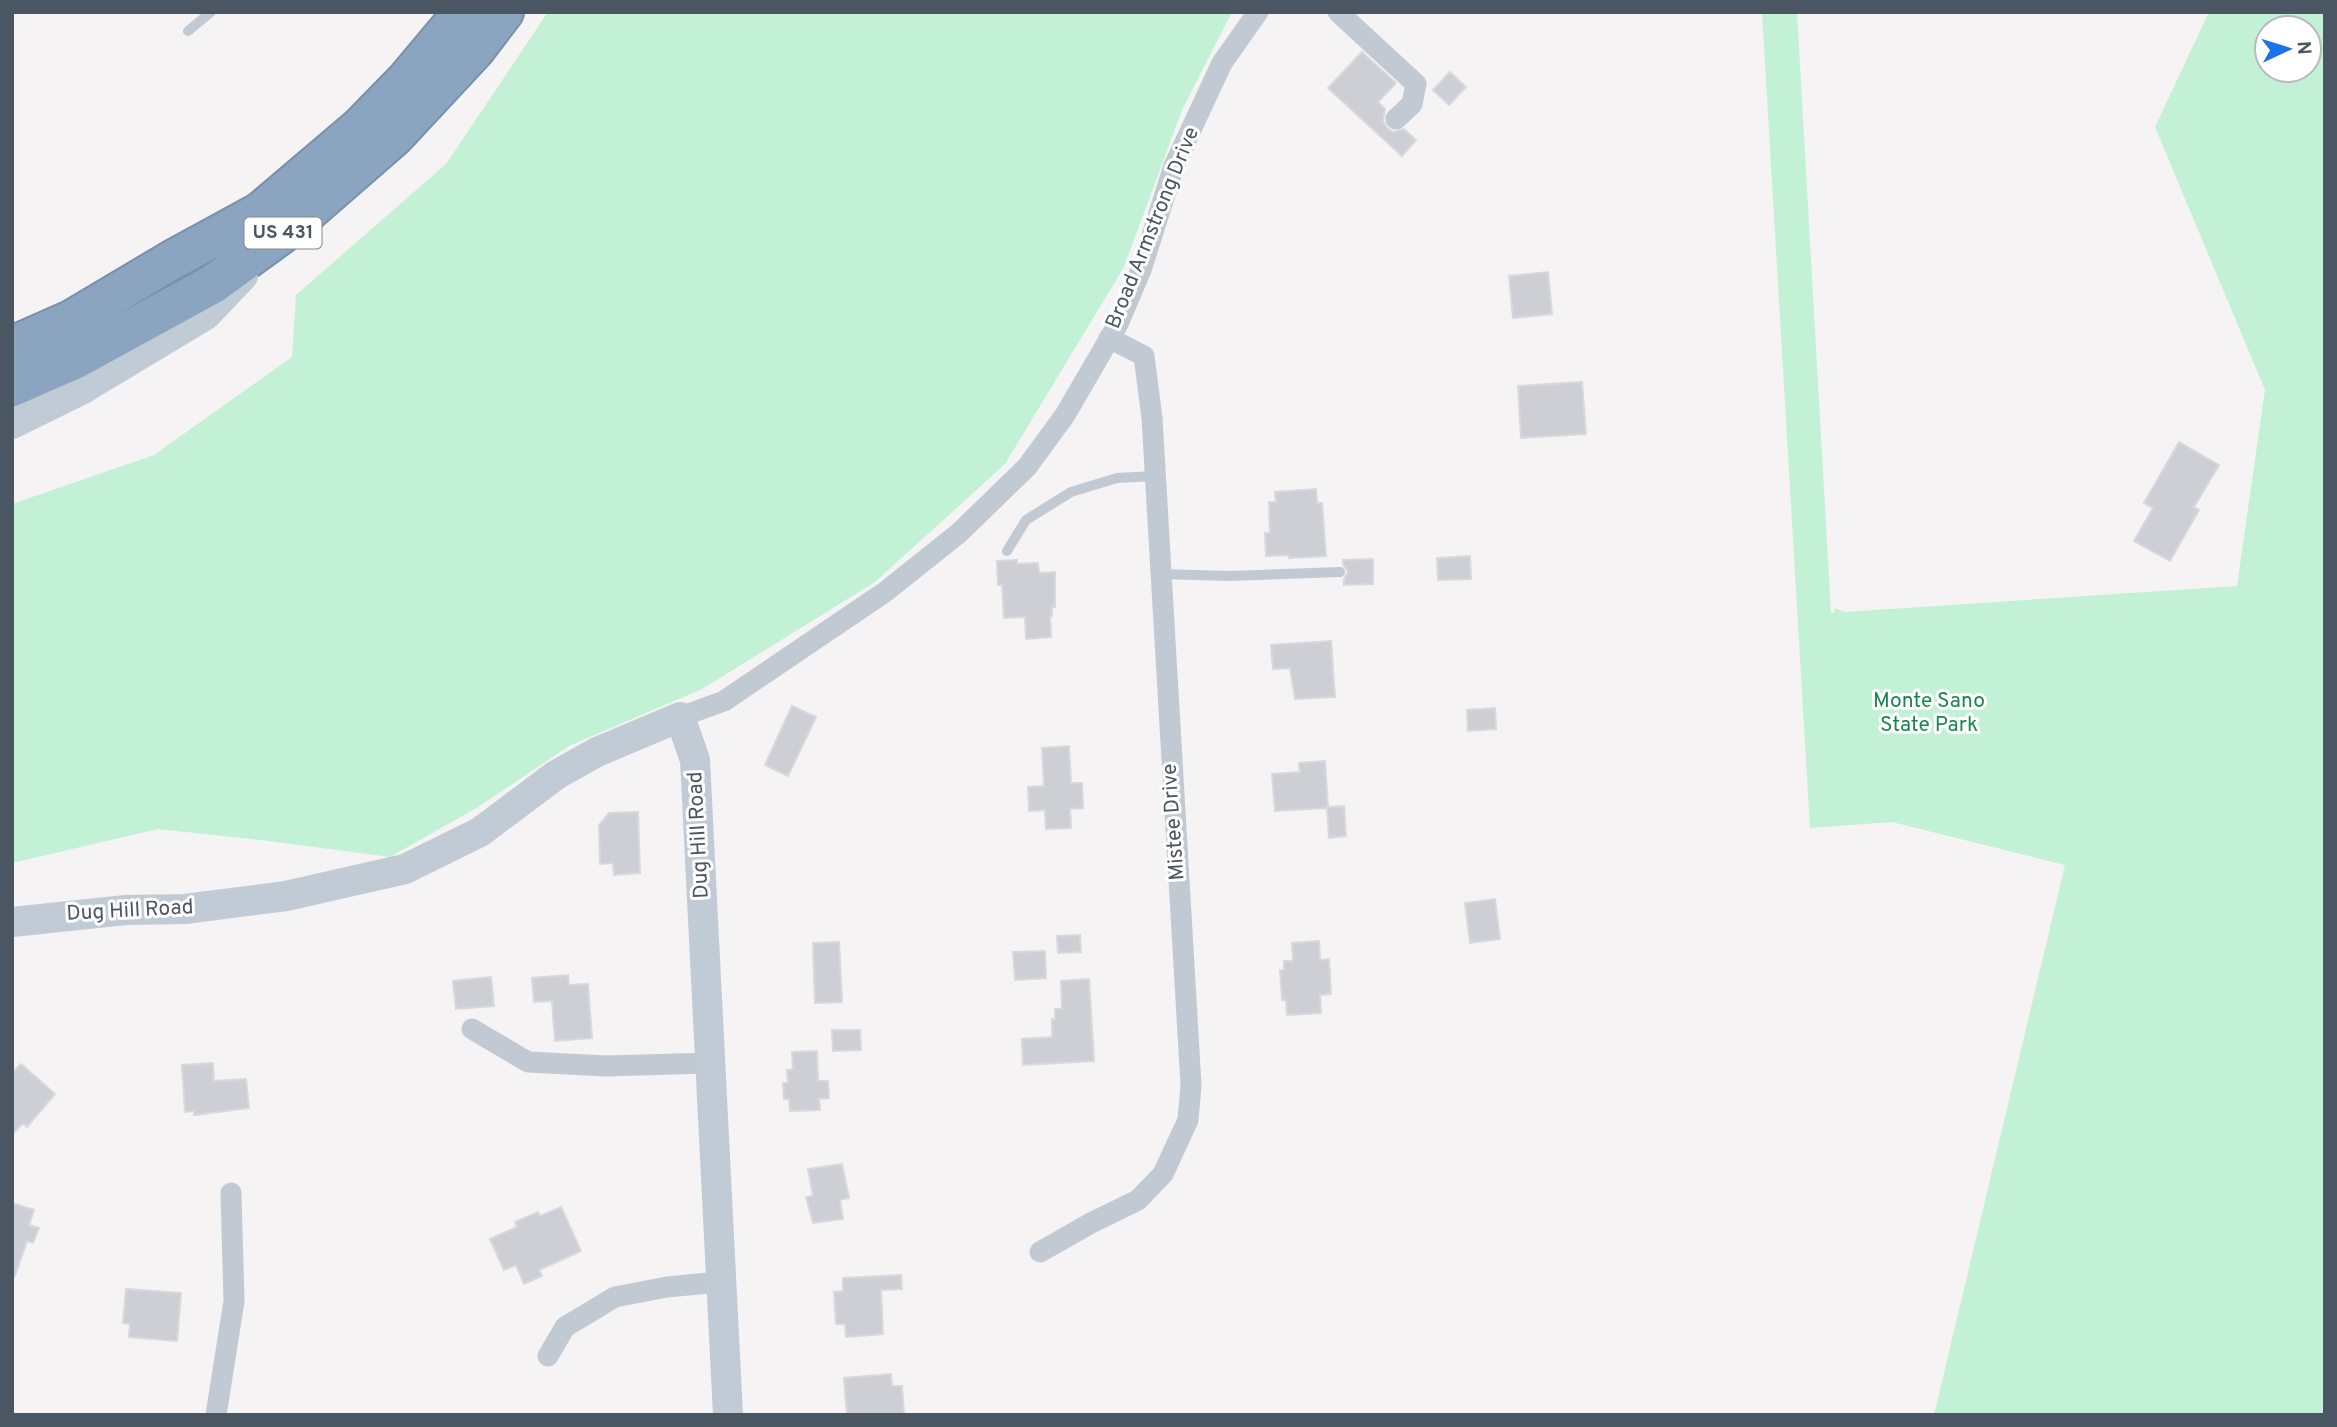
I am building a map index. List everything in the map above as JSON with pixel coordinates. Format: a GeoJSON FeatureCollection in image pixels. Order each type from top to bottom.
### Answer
{"type":"FeatureCollection","features":[{"type":"Feature","properties":{"kind":"highway","name":"US 431"},"geometry":{"type":"LineString","coordinates":[[12,346],[71,320],[260,212],[360,127],[406,80],[463,12]]}},
{"type":"Feature","properties":{"kind":"highway","name":"US 431"},"geometry":{"type":"LineString","coordinates":[[12,387],[76,359],[213,284],[286,231],[394,137],[475,50],[504,12]]}},
{"type":"Feature","properties":{"kind":"street","name":"Broad Armstrong Drive"},"geometry":{"type":"LineString","coordinates":[[680,717],[724,701],[885,592],[959,533],[1027,467],[1066,415],[1109,338],[1141,270],[1174,166],[1222,64],[1258,12]]}},
{"type":"Feature","properties":{"kind":"street"},"geometry":{"type":"LineString","coordinates":[[1338,12],[1416,84],[1412,104],[1396,119]]}},
{"type":"Feature","properties":{"kind":"street"},"geometry":{"type":"LineString","coordinates":[[12,424],[83,389],[206,316],[286,231]]}},
{"type":"Feature","properties":{"kind":"street","name":"Mistee Drive"},"geometry":{"type":"LineString","coordinates":[[1040,1252],[1139,1200],[1163,1174],[1188,1120],[1191,1085],[1152,418],[1144,356],[1109,338]]}},
{"type":"Feature","properties":{"kind":"street","name":"Dug Hill Road"},"geometry":{"type":"LineString","coordinates":[[12,922],[126,910],[185,909],[286,896],[405,869],[480,832],[556,775],[631,736],[680,717],[695,760],[727,1415]]}},
{"type":"Feature","properties":{"kind":"street"},"geometry":{"type":"LineString","coordinates":[[472,1029],[528,1062],[606,1066],[710,1063]]}},
{"type":"Feature","properties":{"kind":"street"},"geometry":{"type":"LineString","coordinates":[[216,1415],[234,1301],[231,1193]]}},
{"type":"Feature","properties":{"kind":"street"},"geometry":{"type":"LineString","coordinates":[[548,1356],[565,1327],[615,1297],[667,1287],[719,1282]]}},
{"type":"Feature","properties":{"kind":"lane"},"geometry":{"type":"LineString","coordinates":[[188,31],[211,12]]}},
{"type":"Feature","properties":{"kind":"lane"},"geometry":{"type":"LineString","coordinates":[[1007,551],[1026,520],[1071,492],[1117,478],[1155,476]]}},
{"type":"Feature","properties":{"kind":"lane"},"geometry":{"type":"LineString","coordinates":[[1160,574],[1229,576],[1340,572]]}},
{"type":"Feature","properties":{"kind":"green space"},"geometry":{"type":"Polygon","coordinates":[[[548,12],[1232,12],[1182,110],[1124,267],[1005,464],[875,582],[702,689],[569,746],[478,807],[390,857],[158,829],[12,863],[12,504],[154,455],[292,357],[296,295],[446,164],[548,12]]]}},
{"type":"Feature","properties":{"kind":"green space","name":"Monte Sano State Park"},"geometry":{"type":"Polygon","coordinates":[[[1762,12],[1797,12],[1831,613],[1834,613],[1835,608],[1845,612],[2237,586],[2265,390],[2155,127],[2209,12],[2325,12],[2325,1415],[1934,1415],[2065,865],[1892,822],[1810,828],[1762,12]]]}},
{"type":"Feature","properties":{"kind":"building"},"geometry":{"type":"Polygon","coordinates":[[[1362,52],[1396,83],[1378,102],[1385,109],[1383,121],[1387,128],[1393,132],[1404,129],[1416,140],[1402,156],[1328,88],[1362,52]]]}},
{"type":"Feature","properties":{"kind":"building"},"geometry":{"type":"Polygon","coordinates":[[[1450,72],[1466,87],[1449,105],[1433,90],[1450,72]]]}},
{"type":"Feature","properties":{"kind":"building"},"geometry":{"type":"Polygon","coordinates":[[[1548,272],[1552,314],[1513,318],[1509,276],[1548,272]]]}},
{"type":"Feature","properties":{"kind":"building"},"geometry":{"type":"Polygon","coordinates":[[[1582,382],[1586,434],[1521,438],[1518,386],[1582,382]]]}},
{"type":"Feature","properties":{"kind":"building"},"geometry":{"type":"Polygon","coordinates":[[[2179,442],[2219,465],[2194,507],[2199,510],[2170,561],[2134,541],[2153,508],[2144,503],[2179,442]]]}},
{"type":"Feature","properties":{"kind":"building"},"geometry":{"type":"Polygon","coordinates":[[[1316,489],[1317,503],[1322,503],[1326,556],[1266,556],[1265,533],[1270,533],[1269,502],[1276,502],[1275,492],[1316,489]]]}},
{"type":"Feature","properties":{"kind":"building"},"geometry":{"type":"Polygon","coordinates":[[[1470,556],[1471,579],[1438,580],[1437,558],[1470,556]]]}},
{"type":"Feature","properties":{"kind":"building"},"geometry":{"type":"Polygon","coordinates":[[[1373,559],[1373,584],[1344,585],[1348,571],[1343,560],[1373,559]]]}},
{"type":"Feature","properties":{"kind":"building"},"geometry":{"type":"Polygon","coordinates":[[[1017,560],[1017,564],[1038,563],[1039,573],[1055,572],[1055,607],[1052,607],[1050,616],[1051,637],[1026,639],[1025,617],[1004,618],[997,561],[1017,560]]]}},
{"type":"Feature","properties":{"kind":"building"},"geometry":{"type":"Polygon","coordinates":[[[1331,641],[1335,697],[1295,699],[1290,668],[1273,669],[1271,645],[1331,641]]]}},
{"type":"Feature","properties":{"kind":"building"},"geometry":{"type":"Polygon","coordinates":[[[792,706],[816,717],[788,776],[765,765],[792,706]]]}},
{"type":"Feature","properties":{"kind":"building"},"geometry":{"type":"Polygon","coordinates":[[[1495,708],[1496,729],[1468,731],[1467,710],[1495,708]]]}},
{"type":"Feature","properties":{"kind":"building"},"geometry":{"type":"Polygon","coordinates":[[[1069,746],[1071,783],[1082,783],[1083,808],[1070,809],[1071,828],[1046,829],[1045,810],[1029,811],[1028,787],[1044,786],[1042,748],[1069,746]]]}},
{"type":"Feature","properties":{"kind":"building"},"geometry":{"type":"Polygon","coordinates":[[[1325,761],[1328,807],[1344,806],[1346,836],[1329,838],[1327,808],[1275,811],[1272,774],[1300,772],[1299,763],[1325,761]]]}},
{"type":"Feature","properties":{"kind":"building"},"geometry":{"type":"Polygon","coordinates":[[[638,812],[640,873],[614,875],[613,863],[600,864],[599,825],[609,813],[638,812]]]}},
{"type":"Feature","properties":{"kind":"building"},"geometry":{"type":"Polygon","coordinates":[[[1495,899],[1500,939],[1470,943],[1465,903],[1495,899]]]}},
{"type":"Feature","properties":{"kind":"building"},"geometry":{"type":"Polygon","coordinates":[[[1080,935],[1081,952],[1058,953],[1057,936],[1080,935]]]}},
{"type":"Feature","properties":{"kind":"building"},"geometry":{"type":"Polygon","coordinates":[[[1319,941],[1320,960],[1329,959],[1331,994],[1320,995],[1321,1013],[1287,1015],[1286,1000],[1282,1000],[1280,970],[1284,970],[1284,961],[1293,961],[1292,943],[1319,941]]]}},
{"type":"Feature","properties":{"kind":"building"},"geometry":{"type":"Polygon","coordinates":[[[839,942],[842,1002],[815,1003],[813,943],[839,942]]]}},
{"type":"Feature","properties":{"kind":"building"},"geometry":{"type":"Polygon","coordinates":[[[1045,951],[1046,978],[1015,980],[1013,952],[1045,951]]]}},
{"type":"Feature","properties":{"kind":"building"},"geometry":{"type":"Polygon","coordinates":[[[568,975],[569,985],[588,984],[592,1038],[555,1041],[552,1001],[534,1002],[532,978],[568,975]]]}},
{"type":"Feature","properties":{"kind":"building"},"geometry":{"type":"Polygon","coordinates":[[[491,977],[494,1006],[456,1009],[453,981],[491,977]]]}},
{"type":"Feature","properties":{"kind":"building"},"geometry":{"type":"Polygon","coordinates":[[[1089,979],[1094,1061],[1023,1065],[1022,1039],[1052,1037],[1055,1009],[1062,1009],[1061,981],[1089,979]]]}},
{"type":"Feature","properties":{"kind":"building"},"geometry":{"type":"Polygon","coordinates":[[[832,1030],[860,1030],[861,1050],[833,1051],[832,1030]]]}},
{"type":"Feature","properties":{"kind":"building"},"geometry":{"type":"Polygon","coordinates":[[[817,1051],[818,1081],[828,1081],[829,1098],[819,1099],[820,1110],[790,1111],[789,1099],[784,1099],[783,1083],[788,1083],[787,1070],[793,1069],[792,1052],[817,1051]]]}},
{"type":"Feature","properties":{"kind":"building"},"geometry":{"type":"Polygon","coordinates":[[[213,1063],[214,1081],[246,1079],[249,1108],[194,1115],[194,1111],[185,1112],[182,1065],[213,1063]]]}},
{"type":"Feature","properties":{"kind":"building"},"geometry":{"type":"Polygon","coordinates":[[[21,1064],[55,1094],[27,1127],[23,1123],[12,1135],[12,1073],[21,1064]]]}},
{"type":"Feature","properties":{"kind":"building"},"geometry":{"type":"Polygon","coordinates":[[[842,1164],[849,1198],[840,1200],[843,1219],[813,1223],[806,1197],[813,1196],[808,1169],[842,1164]]]}},
{"type":"Feature","properties":{"kind":"building"},"geometry":{"type":"Polygon","coordinates":[[[12,1203],[34,1210],[29,1225],[39,1228],[33,1243],[27,1241],[15,1276],[12,1275],[12,1203]]]}},
{"type":"Feature","properties":{"kind":"building"},"geometry":{"type":"Polygon","coordinates":[[[561,1207],[581,1251],[539,1270],[542,1276],[524,1284],[516,1265],[504,1270],[490,1239],[517,1227],[515,1222],[538,1212],[540,1216],[561,1207]]]}},
{"type":"Feature","properties":{"kind":"building"},"geometry":{"type":"Polygon","coordinates":[[[901,1275],[902,1289],[881,1290],[883,1334],[846,1337],[845,1324],[836,1324],[834,1292],[843,1291],[843,1278],[901,1275]]]}},
{"type":"Feature","properties":{"kind":"building"},"geometry":{"type":"Polygon","coordinates":[[[126,1289],[181,1293],[177,1341],[129,1337],[130,1324],[123,1323],[126,1289]]]}},
{"type":"Feature","properties":{"kind":"building"},"geometry":{"type":"Polygon","coordinates":[[[891,1374],[892,1386],[902,1386],[904,1415],[847,1415],[844,1378],[891,1374]]]}}]}
